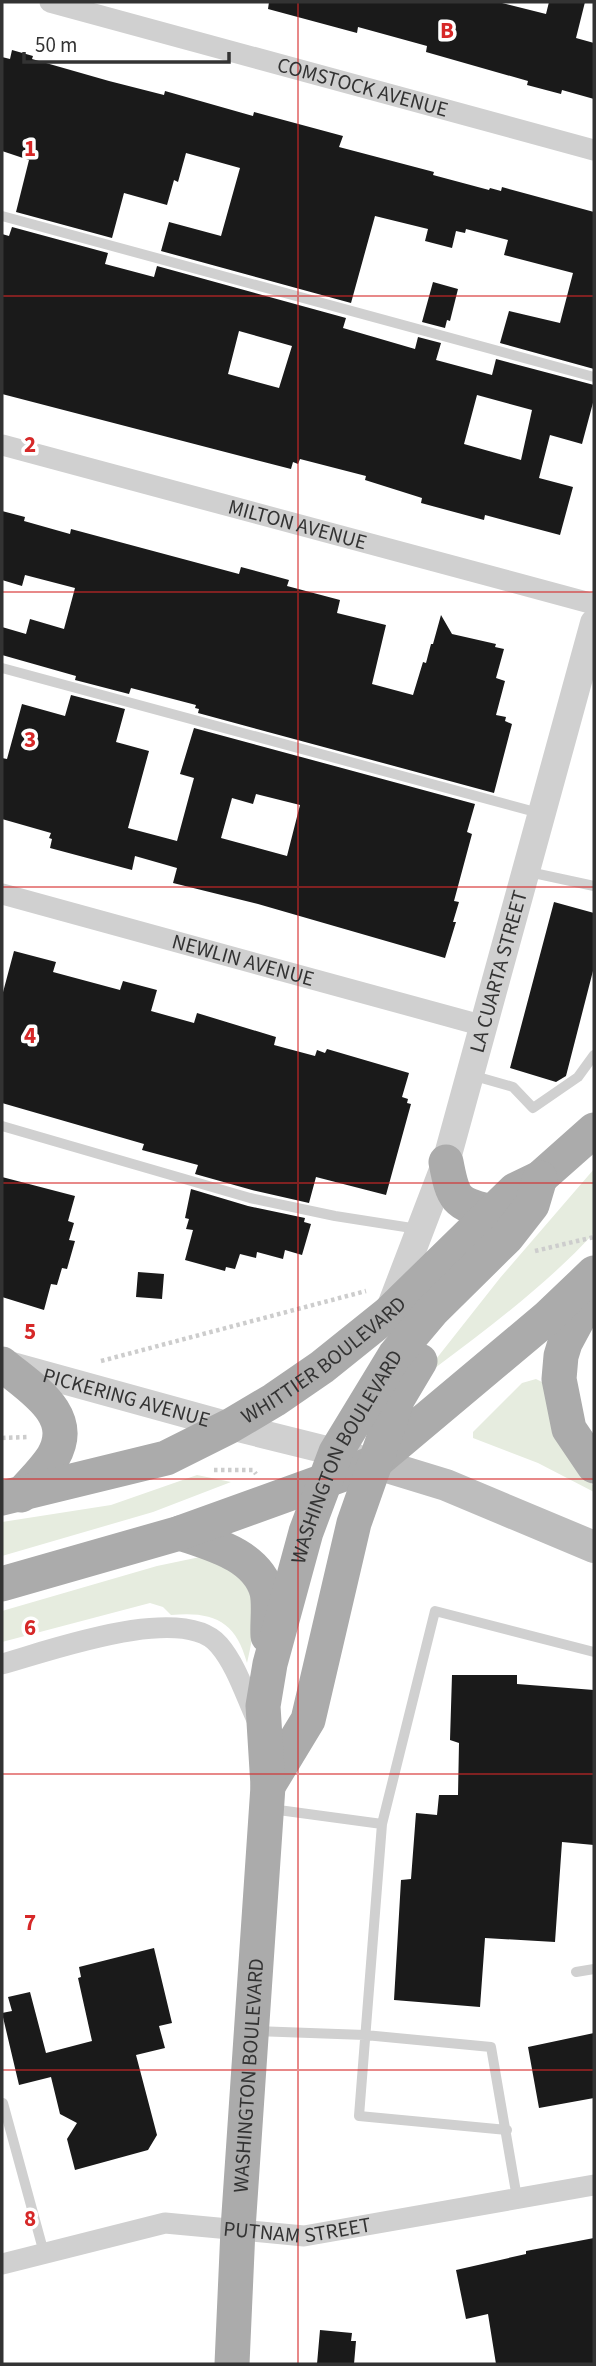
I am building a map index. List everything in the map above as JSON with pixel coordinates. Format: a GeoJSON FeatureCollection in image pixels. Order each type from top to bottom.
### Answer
{"type":"FeatureCollection","features":[{"type":"Feature","properties":{"kind":"main road","name":"WHITTIER BOULEVARD"},"geometry":{"type":"LineString","coordinates":[[11,1496],[166,1458],[274,1401],[322,1367],[499,1225],[515,1190],[540,1178],[594,1130]]}},
{"type":"Feature","properties":{"kind":"main road"},"geometry":{"type":"LineString","coordinates":[[446,1162],[451,1190],[458,1200],[499,1225]]}},
{"type":"Feature","properties":{"kind":"main road","name":"WASHINGTON BOULEVARD"},"geometry":{"type":"LineString","coordinates":[[267,1797],[308,1720],[354,1523],[397,1398],[412,1370],[493,1271],[499,1225]]}},
{"type":"Feature","properties":{"kind":"main road","name":"WASHINGTON BOULEVARD"},"geometry":{"type":"LineString","coordinates":[[232,2364],[238,2229],[267,1797],[263,1706],[270,1664],[306,1532],[331,1466],[396,1355],[499,1225]]}},
{"type":"Feature","properties":{"kind":"main road"},"geometry":{"type":"LineString","coordinates":[[374,1463],[548,1317],[594,1273]]}},
{"type":"Feature","properties":{"kind":"main road"},"geometry":{"type":"LineString","coordinates":[[594,1289],[565,1343],[559,1379],[569,1429],[594,1466]]}},
{"type":"Feature","properties":{"kind":"main road"},"geometry":{"type":"LineString","coordinates":[[2,1364],[51,1405],[60,1421],[59,1441],[51,1460],[11,1496]]}},
{"type":"Feature","properties":{"kind":"main road"},"geometry":{"type":"LineString","coordinates":[[2,1584],[180,1533],[331,1466],[374,1463],[446,1485],[594,1547]]}},
{"type":"Feature","properties":{"kind":"main road"},"geometry":{"type":"LineString","coordinates":[[180,1533],[222,1548],[251,1565],[267,1593],[270,1664]]}},
{"type":"Feature","properties":{"kind":"street","name":"COMSTOCK AVENUE"},"geometry":{"type":"LineString","coordinates":[[50,2],[594,150]]}},
{"type":"Feature","properties":{"kind":"street","name":"MILTON AVENUE"},"geometry":{"type":"LineString","coordinates":[[2,445],[594,604]]}},
{"type":"Feature","properties":{"kind":"street","name":"LA CUARTA STREET"},"geometry":{"type":"LineString","coordinates":[[388,1314],[446,1162],[594,623]]}},
{"type":"Feature","properties":{"kind":"street","name":"NEWLIN AVENUE"},"geometry":{"type":"LineString","coordinates":[[2,894],[484,1026]]}},
{"type":"Feature","properties":{"kind":"street","name":"PICKERING AVENUE"},"geometry":{"type":"LineString","coordinates":[[2,1364],[230,1426],[331,1466]]}},
{"type":"Feature","properties":{"kind":"street"},"geometry":{"type":"LineString","coordinates":[[2,1664],[139,1628],[201,1632],[218,1643],[228,1658],[266,1740]]}},
{"type":"Feature","properties":{"kind":"street","name":"PUTNAM STREET"},"geometry":{"type":"LineString","coordinates":[[2,2263],[164,2224],[304,2236],[594,2185]]}},
{"type":"Feature","properties":{"kind":"lane"},"geometry":{"type":"LineString","coordinates":[[2,216],[594,377]]}},
{"type":"Feature","properties":{"kind":"lane"},"geometry":{"type":"LineString","coordinates":[[2,668],[542,814]]}},
{"type":"Feature","properties":{"kind":"lane"},"geometry":{"type":"LineString","coordinates":[[526,872],[594,886]]}},
{"type":"Feature","properties":{"kind":"lane"},"geometry":{"type":"LineString","coordinates":[[471,1074],[513,1087],[533,1108],[578,1077],[594,1055]]}},
{"type":"Feature","properties":{"kind":"lane"},"geometry":{"type":"LineString","coordinates":[[2,1126],[250,1198],[335,1216],[421,1229]]}},
{"type":"Feature","properties":{"kind":"lane"},"geometry":{"type":"LineString","coordinates":[[506,2130],[359,2116],[382,1825],[435,1611],[594,1652]]}},
{"type":"Feature","properties":{"kind":"lane"},"geometry":{"type":"LineString","coordinates":[[267,1797],[382,1825]]}},
{"type":"Feature","properties":{"kind":"lane"},"geometry":{"type":"LineString","coordinates":[[576,1972],[594,1969]]}},
{"type":"Feature","properties":{"kind":"lane"},"geometry":{"type":"LineString","coordinates":[[251,2031],[365,2035],[491,2047],[517,2198]]}},
{"type":"Feature","properties":{"kind":"lane"},"geometry":{"type":"LineString","coordinates":[[3,2103],[44,2253]]}},
{"type":"Feature","properties":{"kind":"path"},"geometry":{"type":"LineString","coordinates":[[166,1344],[348,1296]]}},
{"type":"Feature","properties":{"kind":"path"},"geometry":{"type":"LineString","coordinates":[[2,1438],[40,1437]]}},
{"type":"Feature","properties":{"kind":"path"},"geometry":{"type":"LineString","coordinates":[[208,1469],[253,1470],[256,1474]]}},
{"type":"Feature","properties":{"kind":"shaded area"},"geometry":{"type":"Polygon","coordinates":[[[594,1169],[594,1233],[518,1304],[435,1368],[429,1368],[500,1278],[594,1169]]]}},
{"type":"Feature","properties":{"kind":"shaded area"},"geometry":{"type":"Polygon","coordinates":[[[536,1379],[544,1383],[586,1479],[594,1486],[594,1492],[538,1463],[473,1438],[473,1432],[522,1383],[536,1379]]]}},
{"type":"Feature","properties":{"kind":"shaded area"},"geometry":{"type":"Polygon","coordinates":[[[197,1475],[231,1482],[153,1512],[2,1556],[2,1522],[111,1505],[197,1475]]]}},
{"type":"Feature","properties":{"kind":"shaded area"},"geometry":{"type":"Polygon","coordinates":[[[200,1557],[234,1574],[245,1584],[251,1596],[254,1626],[247,1663],[236,1637],[221,1622],[199,1615],[171,1615],[163,1607],[150,1603],[2,1642],[2,1611],[157,1566],[200,1557]]]}},
{"type":"Feature","properties":{"kind":"building"},"geometry":{"type":"Polygon","coordinates":[[[269,2],[498,2],[546,14],[549,2],[585,2],[576,38],[594,43],[594,99],[562,90],[561,94],[527,85],[528,81],[426,52],[427,46],[358,27],[357,33],[268,9],[269,2]]]}},
{"type":"Feature","properties":{"kind":"building"},"geometry":{"type":"Polygon","coordinates":[[[12,50],[33,56],[32,59],[109,81],[164,95],[165,91],[253,116],[254,112],[343,136],[339,147],[434,172],[433,175],[489,190],[501,191],[502,187],[594,212],[594,369],[500,343],[509,311],[560,323],[573,273],[504,255],[508,240],[466,229],[465,233],[456,231],[452,248],[425,241],[428,229],[375,216],[351,303],[161,251],[169,222],[221,236],[240,168],[186,153],[178,182],[174,180],[167,205],[124,193],[112,238],[16,212],[29,160],[2,151],[2,57],[10,59],[12,50]]]}},
{"type":"Feature","properties":{"kind":"building"},"geometry":{"type":"Polygon","coordinates":[[[12,227],[108,253],[105,264],[154,277],[157,266],[346,318],[343,328],[415,349],[418,337],[441,343],[436,360],[492,375],[496,359],[594,385],[594,399],[582,444],[550,435],[539,478],[573,487],[560,535],[485,515],[484,520],[421,503],[422,498],[365,480],[366,476],[300,459],[298,464],[293,462],[291,469],[2,394],[2,234],[9,236],[12,227]],[[239,331],[228,374],[279,388],[292,346],[239,331]],[[477,395],[464,444],[521,460],[532,410],[477,395]]]}},
{"type":"Feature","properties":{"kind":"building"},"geometry":{"type":"Polygon","coordinates":[[[433,282],[458,289],[450,321],[447,320],[445,328],[422,322],[433,282]]]}},
{"type":"Feature","properties":{"kind":"building"},"geometry":{"type":"Polygon","coordinates":[[[2,511],[25,517],[24,521],[70,534],[71,529],[239,574],[241,567],[289,580],[287,586],[340,600],[337,613],[386,625],[372,684],[413,695],[441,615],[452,634],[496,644],[495,647],[504,649],[496,678],[505,681],[496,715],[506,717],[505,721],[512,724],[494,793],[198,713],[196,705],[131,688],[129,694],[75,680],[76,676],[2,655],[2,627],[26,634],[30,619],[64,629],[75,588],[25,575],[22,586],[2,580],[2,511]]]}},
{"type":"Feature","properties":{"kind":"building"},"geometry":{"type":"Polygon","coordinates":[[[71,695],[125,709],[116,742],[149,751],[128,828],[177,841],[194,778],[180,774],[194,728],[475,804],[467,832],[472,834],[454,901],[459,902],[453,922],[456,922],[445,958],[258,904],[173,883],[177,868],[135,856],[132,870],[50,848],[51,833],[2,819],[2,758],[7,759],[22,704],[65,716],[71,695]],[[256,794],[253,804],[232,798],[221,838],[287,856],[300,805],[256,794]]]}},
{"type":"Feature","properties":{"kind":"building"},"geometry":{"type":"Polygon","coordinates":[[[554,902],[594,913],[594,967],[566,1076],[556,1082],[510,1068],[554,902]]]}},
{"type":"Feature","properties":{"kind":"building"},"geometry":{"type":"Polygon","coordinates":[[[14,951],[56,962],[53,972],[120,990],[123,981],[157,990],[151,1011],[194,1023],[197,1013],[276,1037],[274,1045],[315,1056],[317,1050],[325,1053],[327,1049],[409,1073],[402,1097],[408,1099],[407,1103],[411,1104],[386,1195],[316,1177],[309,1203],[252,1190],[195,1174],[198,1165],[142,1150],[144,1144],[2,1103],[2,996],[14,951]]]}},
{"type":"Feature","properties":{"kind":"building"},"geometry":{"type":"Polygon","coordinates":[[[2,1177],[75,1196],[68,1221],[74,1223],[69,1240],[75,1241],[67,1269],[62,1268],[57,1285],[51,1284],[44,1310],[2,1297],[2,1177]]]}},
{"type":"Feature","properties":{"kind":"building"},"geometry":{"type":"Polygon","coordinates":[[[191,1189],[248,1206],[305,1218],[304,1222],[311,1224],[302,1255],[285,1250],[283,1259],[257,1252],[256,1258],[240,1254],[235,1269],[226,1267],[225,1271],[185,1260],[193,1230],[186,1229],[189,1219],[185,1218],[191,1189]]]}},
{"type":"Feature","properties":{"kind":"building"},"geometry":{"type":"Polygon","coordinates":[[[138,1272],[164,1274],[162,1299],[136,1297],[138,1272]]]}},
{"type":"Feature","properties":{"kind":"building"},"geometry":{"type":"Polygon","coordinates":[[[452,1675],[517,1675],[517,1684],[594,1690],[594,1845],[562,1842],[555,1942],[485,1938],[480,2007],[394,2000],[401,1880],[411,1879],[416,1813],[437,1815],[439,1795],[458,1795],[459,1743],[450,1740],[452,1675]]]}},
{"type":"Feature","properties":{"kind":"building"},"geometry":{"type":"Polygon","coordinates":[[[154,1948],[172,2023],[159,2026],[165,2048],[136,2055],[157,2135],[148,2150],[75,2170],[67,2139],[77,2123],[60,2114],[51,2077],[19,2085],[2,2013],[12,2011],[8,1997],[30,1992],[46,2053],[92,2041],[78,1978],[81,1977],[79,1967],[154,1948]]]}},
{"type":"Feature","properties":{"kind":"building"},"geometry":{"type":"Polygon","coordinates":[[[594,2033],[594,2098],[539,2108],[528,2047],[594,2033]]]}},
{"type":"Feature","properties":{"kind":"building"},"geometry":{"type":"Polygon","coordinates":[[[594,2238],[594,2364],[496,2364],[488,2314],[466,2319],[456,2270],[526,2254],[526,2251],[594,2238]]]}},
{"type":"Feature","properties":{"kind":"building"},"geometry":{"type":"Polygon","coordinates":[[[320,2330],[352,2333],[351,2341],[356,2341],[354,2364],[317,2364],[320,2330]]]}}]}
